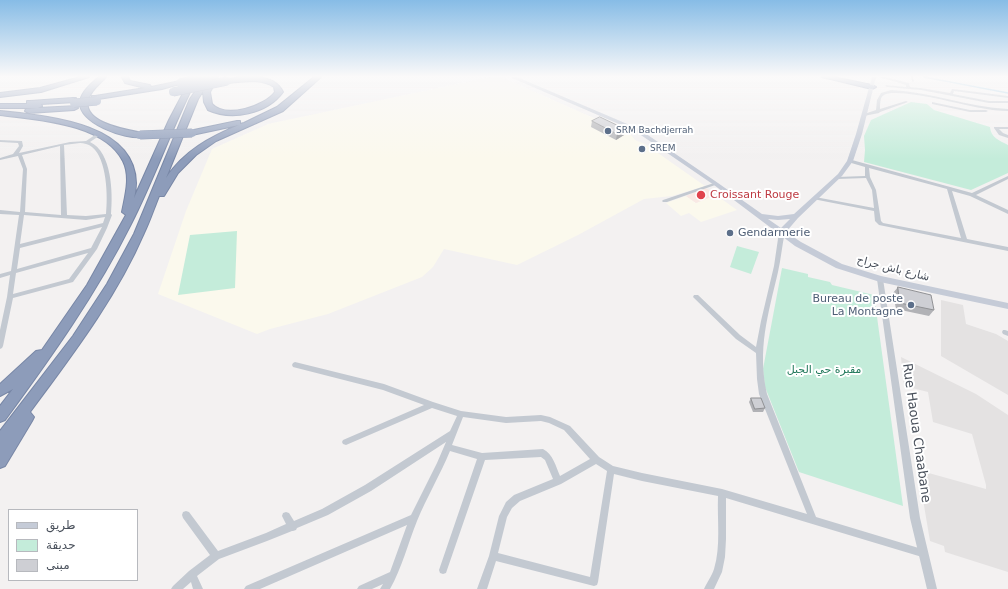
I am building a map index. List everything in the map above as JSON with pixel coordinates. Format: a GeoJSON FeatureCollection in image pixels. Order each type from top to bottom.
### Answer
{"type":"FeatureCollection","features":[{"type":"Feature","properties":{"kind":"highway"},"geometry":{"type":"LineString","coordinates":[[0,106],[56,104]]}},
{"type":"Feature","properties":{"kind":"highway"},"geometry":{"type":"LineString","coordinates":[[0,112],[49,111],[72,104]]}},
{"type":"Feature","properties":{"kind":"highway"},"geometry":{"type":"LineString","coordinates":[[83,104],[87,115],[97,123],[112,130],[140,135],[170,135],[192,133],[230,125],[260,115],[281,104]]}},
{"type":"Feature","properties":{"kind":"highway"},"geometry":{"type":"LineString","coordinates":[[0,416],[63,330],[118,242],[151,172],[179,104]]}},
{"type":"Feature","properties":{"kind":"highway"},"geometry":{"type":"LineString","coordinates":[[139,234],[192,104]]}},
{"type":"Feature","properties":{"kind":"highway"},"geometry":{"type":"LineString","coordinates":[[172,151],[198,104]]}},
{"type":"Feature","properties":{"kind":"highway"},"geometry":{"type":"LineString","coordinates":[[209,104],[211,108],[230,112],[247,110],[266,104]]}},
{"type":"Feature","properties":{"kind":"highway"},"geometry":{"type":"LineString","coordinates":[[0,461],[111,286],[169,180],[182,163],[194,152],[221,136],[281,108],[285,104]]}},
{"type":"Feature","properties":{"kind":"highway"},"geometry":{"type":"LineString","coordinates":[[0,112],[74,124],[100,134],[117,146],[126,158],[131,170],[132,182],[130,205],[118,242]]}},
{"type":"Feature","properties":{"kind":"highway"},"geometry":{"type":"LineString","coordinates":[[0,391],[10,384],[63,330]]}},
{"type":"Feature","properties":{"kind":"highway"},"geometry":{"type":"LineString","coordinates":[[0,442],[77,339]]}},
{"type":"Feature","properties":{"kind":"main road","name":"شارع باش جراح"},"geometry":{"type":"LineString","coordinates":[[578,104],[637,130],[817,256],[839,266],[880,279],[1008,306]]}},
{"type":"Feature","properties":{"kind":"main road"},"geometry":{"type":"LineString","coordinates":[[782,232],[796,216],[837,178],[850,161],[866,104]]}},
{"type":"Feature","properties":{"kind":"main road"},"geometry":{"type":"LineString","coordinates":[[757,214],[774,218],[796,216]]}},
{"type":"Feature","properties":{"kind":"street"},"geometry":{"type":"LineString","coordinates":[[878,112],[879,104]]}},
{"type":"Feature","properties":{"kind":"street"},"geometry":{"type":"LineString","coordinates":[[864,116],[899,104]]}},
{"type":"Feature","properties":{"kind":"street"},"geometry":{"type":"LineString","coordinates":[[940,104],[978,111],[1008,110]]}},
{"type":"Feature","properties":{"kind":"street"},"geometry":{"type":"LineString","coordinates":[[960,104],[961,109]]}},
{"type":"Feature","properties":{"kind":"street"},"geometry":{"type":"LineString","coordinates":[[970,104],[994,110]]}},
{"type":"Feature","properties":{"kind":"street"},"geometry":{"type":"LineString","coordinates":[[1008,128],[998,127],[996,129],[1001,134],[1008,137]]}},
{"type":"Feature","properties":{"kind":"street"},"geometry":{"type":"LineString","coordinates":[[87,142],[100,134]]}},
{"type":"Feature","properties":{"kind":"street"},"geometry":{"type":"LineString","coordinates":[[0,141],[20,142],[21,146],[18,155],[25,169],[22,214],[10,297],[0,346]]}},
{"type":"Feature","properties":{"kind":"street"},"geometry":{"type":"LineString","coordinates":[[0,159],[78,141],[87,142],[94,146],[103,158],[110,195],[109,215],[102,236],[71,281],[10,297]]}},
{"type":"Feature","properties":{"kind":"street"},"geometry":{"type":"LineString","coordinates":[[62,145],[64,217]]}},
{"type":"Feature","properties":{"kind":"street"},"geometry":{"type":"LineString","coordinates":[[850,161],[949,190],[972,195],[1008,212]]}},
{"type":"Feature","properties":{"kind":"street"},"geometry":{"type":"LineString","coordinates":[[867,167],[868,177],[874,190],[878,221],[883,224],[1008,249]]}},
{"type":"Feature","properties":{"kind":"street"},"geometry":{"type":"LineString","coordinates":[[837,178],[868,177]]}},
{"type":"Feature","properties":{"kind":"street"},"geometry":{"type":"LineString","coordinates":[[972,195],[1008,177]]}},
{"type":"Feature","properties":{"kind":"street"},"geometry":{"type":"LineString","coordinates":[[665,201],[716,184]]}},
{"type":"Feature","properties":{"kind":"street"},"geometry":{"type":"LineString","coordinates":[[949,190],[965,241]]}},
{"type":"Feature","properties":{"kind":"street"},"geometry":{"type":"LineString","coordinates":[[815,198],[877,210]]}},
{"type":"Feature","properties":{"kind":"street"},"geometry":{"type":"LineString","coordinates":[[0,212],[86,218],[109,215]]}},
{"type":"Feature","properties":{"kind":"street"},"geometry":{"type":"LineString","coordinates":[[17,247],[106,224]]}},
{"type":"Feature","properties":{"kind":"street"},"geometry":{"type":"LineString","coordinates":[[782,232],[775,275],[762,328],[759,352],[760,382],[763,394],[813,520]]}},
{"type":"Feature","properties":{"kind":"street"},"geometry":{"type":"LineString","coordinates":[[0,276],[94,249]]}},
{"type":"Feature","properties":{"kind":"street","name":"Rue Haoua Chaabane"},"geometry":{"type":"LineString","coordinates":[[880,279],[915,518],[922,553],[932,589]]}},
{"type":"Feature","properties":{"kind":"street"},"geometry":{"type":"LineString","coordinates":[[696,297],[738,337],[759,352]]}},
{"type":"Feature","properties":{"kind":"street"},"geometry":{"type":"LineString","coordinates":[[295,365],[384,387],[461,414],[506,420],[541,418],[550,420],[560,424],[573,433],[596,460],[611,469],[642,477],[722,493],[922,553]]}},
{"type":"Feature","properties":{"kind":"street"},"geometry":{"type":"LineString","coordinates":[[346,442],[432,405]]}},
{"type":"Feature","properties":{"kind":"street"},"geometry":{"type":"LineString","coordinates":[[384,589],[393,575],[414,518],[448,447],[461,414]]}},
{"type":"Feature","properties":{"kind":"street"},"geometry":{"type":"LineString","coordinates":[[176,589],[192,574],[216,556],[293,527],[326,512],[368,488],[453,433]]}},
{"type":"Feature","properties":{"kind":"street"},"geometry":{"type":"LineString","coordinates":[[448,447],[482,458],[543,453],[548,458],[558,481]]}},
{"type":"Feature","properties":{"kind":"street"},"geometry":{"type":"LineString","coordinates":[[443,570],[482,458]]}},
{"type":"Feature","properties":{"kind":"street"},"geometry":{"type":"LineString","coordinates":[[482,589],[493,556],[503,516],[509,505],[517,498],[558,481],[596,460]]}},
{"type":"Feature","properties":{"kind":"street"},"geometry":{"type":"LineString","coordinates":[[493,556],[594,582],[611,469]]}},
{"type":"Feature","properties":{"kind":"street"},"geometry":{"type":"LineString","coordinates":[[709,589],[719,568],[721,557],[722,493]]}},
{"type":"Feature","properties":{"kind":"street"},"geometry":{"type":"LineString","coordinates":[[186,515],[216,556]]}},
{"type":"Feature","properties":{"kind":"street"},"geometry":{"type":"LineString","coordinates":[[286,516],[293,527]]}},
{"type":"Feature","properties":{"kind":"street"},"geometry":{"type":"LineString","coordinates":[[249,589],[414,518]]}},
{"type":"Feature","properties":{"kind":"street"},"geometry":{"type":"LineString","coordinates":[[192,574],[198,589]]}},
{"type":"Feature","properties":{"kind":"street"},"geometry":{"type":"LineString","coordinates":[[362,589],[393,575]]}},
{"type":"Feature","properties":{"kind":"shaded area"},"geometry":{"type":"Polygon","coordinates":[[[360,104],[563,104],[630,134],[635,140],[645,144],[705,186],[672,196],[644,199],[578,235],[517,265],[444,249],[433,267],[422,277],[328,314],[270,329],[257,334],[158,294],[186,211],[212,149],[268,124],[360,104]]]}},
{"type":"Feature","properties":{"kind":"shaded area","name":"Croissant Rouge"},"geometry":{"type":"Polygon","coordinates":[[[706,188],[716,195],[696,203],[686,196],[706,188]]]}},
{"type":"Feature","properties":{"kind":"shaded area"},"geometry":{"type":"Polygon","coordinates":[[[716,195],[737,210],[701,222],[689,213],[681,216],[666,203],[686,196],[696,203],[716,195]]]}},
{"type":"Feature","properties":{"kind":"shaded area"},"geometry":{"type":"Polygon","coordinates":[[[941,300],[963,305],[966,324],[996,334],[1008,341],[1008,395],[941,356],[941,300]]]}},
{"type":"Feature","properties":{"kind":"shaded area"},"geometry":{"type":"Polygon","coordinates":[[[901,357],[976,394],[1008,415],[1008,572],[945,552],[944,546],[930,541],[918,470],[986,489],[986,485],[972,434],[933,422],[928,392],[904,386],[901,357]]]}},
{"type":"Feature","properties":{"kind":"green space"},"geometry":{"type":"Polygon","coordinates":[[[905,104],[928,104],[934,110],[990,127],[994,136],[1008,145],[1008,173],[971,190],[864,162],[864,136],[871,120],[905,104]]]}},
{"type":"Feature","properties":{"kind":"green space"},"geometry":{"type":"Polygon","coordinates":[[[237,231],[235,288],[178,295],[190,235],[237,231]]]}},
{"type":"Feature","properties":{"kind":"green space"},"geometry":{"type":"Polygon","coordinates":[[[737,246],[759,252],[751,274],[730,267],[737,246]]]}},
{"type":"Feature","properties":{"kind":"green space","name":"مقبرة حي الجبل"},"geometry":{"type":"Polygon","coordinates":[[[782,268],[808,274],[808,277],[830,282],[832,285],[874,295],[903,506],[799,472],[765,387],[763,369],[782,268]]]}},
{"type":"Feature","properties":{"kind":"building"},"geometry":{"type":"Polygon","coordinates":[[[600,117],[625,129],[617,134],[592,121],[600,117]]]}},
{"type":"Feature","properties":{"kind":"building"},"geometry":{"type":"Polygon","coordinates":[[[898,287],[931,295],[934,310],[900,303],[898,287]]]}},
{"type":"Feature","properties":{"kind":"building"},"geometry":{"type":"Polygon","coordinates":[[[751,398],[761,398],[765,408],[755,409],[751,398]]]}},
{"type":"Feature","properties":{"kind":"place","name":"SRM Bachdjerrah"},"geometry":{"type":"Point","coordinates":[608,131]}},
{"type":"Feature","properties":{"kind":"place","name":"SREM"},"geometry":{"type":"Point","coordinates":[642,149]}},
{"type":"Feature","properties":{"kind":"place","name":"Croissant Rouge"},"geometry":{"type":"Point","coordinates":[701,195]}},
{"type":"Feature","properties":{"kind":"place","name":"Gendarmerie"},"geometry":{"type":"Point","coordinates":[730,233]}},
{"type":"Feature","properties":{"kind":"place","name":"Bureau de poste La Montagne"},"geometry":{"type":"Point","coordinates":[911,305]}}]}
